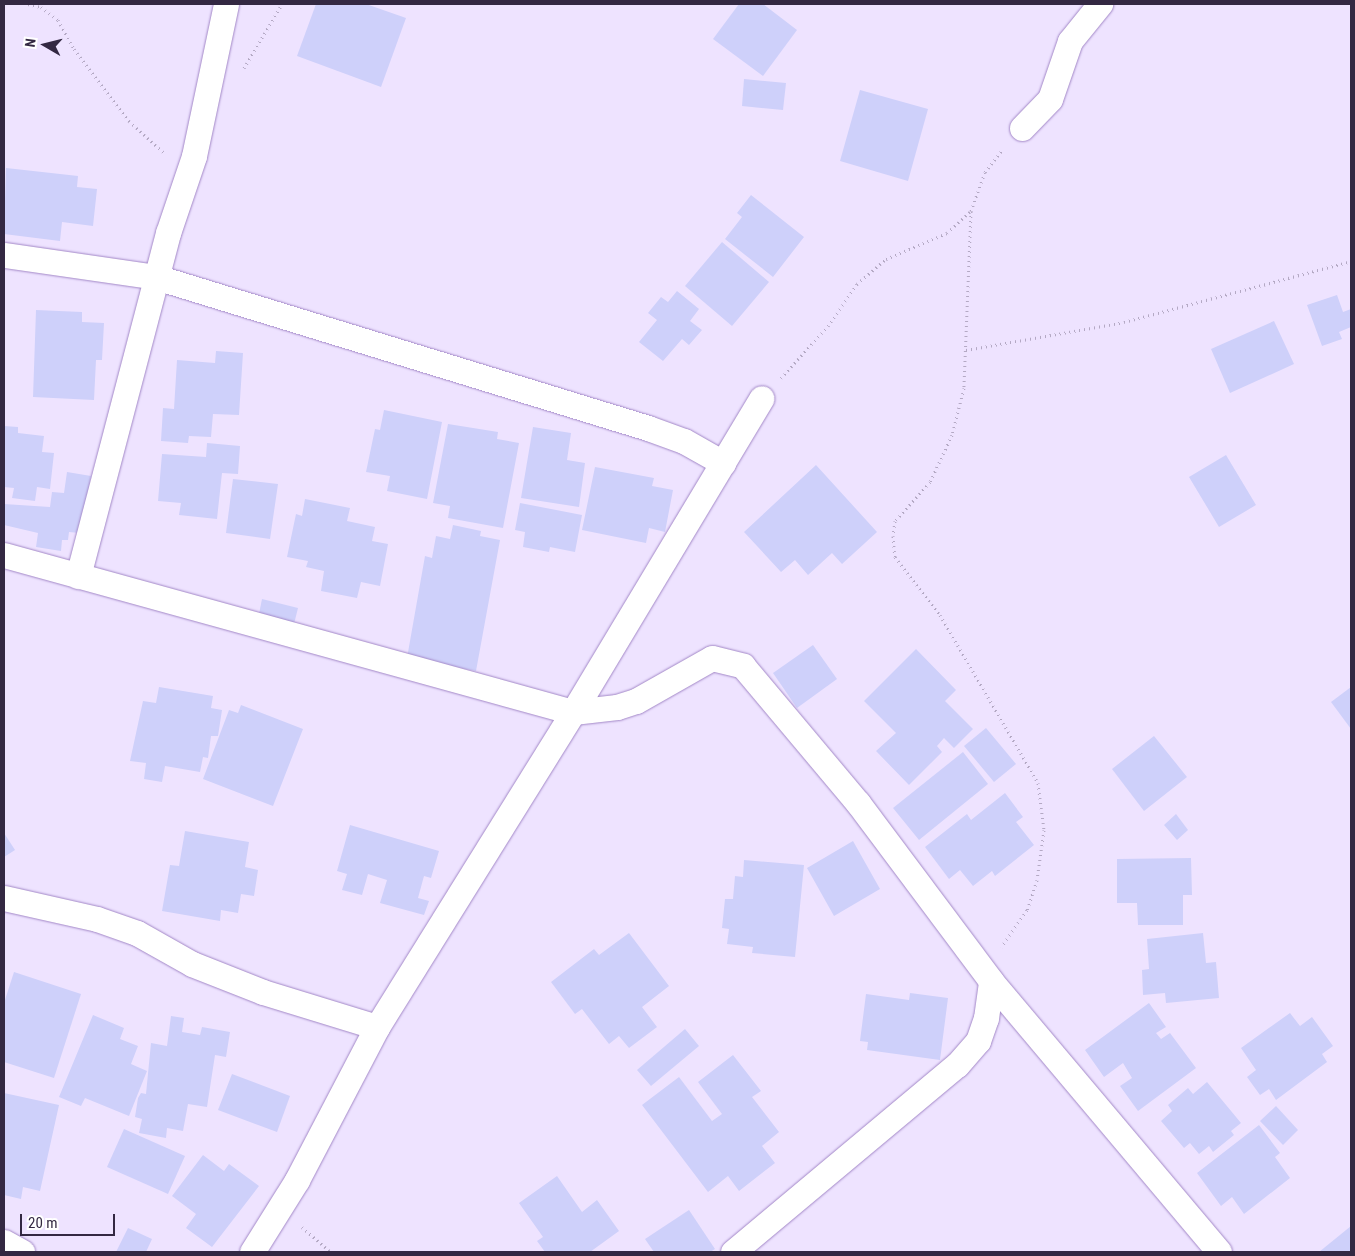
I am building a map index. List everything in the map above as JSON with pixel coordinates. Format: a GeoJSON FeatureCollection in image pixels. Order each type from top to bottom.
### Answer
{"type":"FeatureCollection","features":[{"type":"Feature","properties":{"kind":"street"},"geometry":{"type":"LineString","coordinates":[[78,576],[156,277],[185,178],[194,156],[226,4]]}},
{"type":"Feature","properties":{"kind":"street"},"geometry":{"type":"LineString","coordinates":[[1022,128],[1050,99],[1070,41],[1100,4]]}},
{"type":"Feature","properties":{"kind":"street"},"geometry":{"type":"LineString","coordinates":[[4,255],[156,277],[648,428],[684,441],[723,463]]}},
{"type":"Feature","properties":{"kind":"street"},"geometry":{"type":"LineString","coordinates":[[252,1252],[297,1180],[378,1026],[573,712],[762,398]]}},
{"type":"Feature","properties":{"kind":"street"},"geometry":{"type":"LineString","coordinates":[[4,555],[573,712],[636,701],[712,658],[743,666],[858,803],[990,979],[1219,1252]]}},
{"type":"Feature","properties":{"kind":"street"},"geometry":{"type":"LineString","coordinates":[[4,898],[97,919],[137,933],[192,964],[262,992],[378,1026]]}},
{"type":"Feature","properties":{"kind":"street"},"geometry":{"type":"LineString","coordinates":[[733,1252],[762,1241],[904,1106],[958,1065],[978,1041],[986,1018],[990,979]]}},
{"type":"Feature","properties":{"kind":"street"},"geometry":{"type":"LineString","coordinates":[[4,1242],[22,1252]]}},
{"type":"Feature","properties":{"kind":"path"},"geometry":{"type":"LineString","coordinates":[[28,4],[41,7],[58,20],[74,49],[129,121],[157,145],[185,178]]}},
{"type":"Feature","properties":{"kind":"path"},"geometry":{"type":"LineString","coordinates":[[990,979],[1003,940],[1027,910],[1034,889],[1044,830],[1038,783],[940,615],[895,556],[893,536],[896,521],[930,482],[952,434],[964,388],[970,211],[985,172],[1022,128]]}},
{"type":"Feature","properties":{"kind":"path"},"geometry":{"type":"LineString","coordinates":[[762,398],[828,326],[857,284],[886,259],[947,233],[970,211]]}},
{"type":"Feature","properties":{"kind":"path"},"geometry":{"type":"LineString","coordinates":[[966,350],[1124,322],[1351,261]]}},
{"type":"Feature","properties":{"kind":"building"},"geometry":{"type":"Polygon","coordinates":[[[316,4],[366,4],[406,18],[381,87],[297,56],[316,4]]]}},
{"type":"Feature","properties":{"kind":"building"},"geometry":{"type":"Polygon","coordinates":[[[739,4],[763,4],[797,30],[763,76],[713,39],[739,4]]]}},
{"type":"Feature","properties":{"kind":"building"},"geometry":{"type":"Polygon","coordinates":[[[744,79],[786,83],[783,110],[742,106],[744,79]]]}},
{"type":"Feature","properties":{"kind":"building"},"geometry":{"type":"Polygon","coordinates":[[[860,90],[928,109],[908,181],[840,161],[860,90]]]}},
{"type":"Feature","properties":{"kind":"building"},"geometry":{"type":"Polygon","coordinates":[[[6,168],[78,176],[77,187],[97,189],[93,226],[62,222],[60,241],[4,234],[6,168]]]}},
{"type":"Feature","properties":{"kind":"building"},"geometry":{"type":"Polygon","coordinates":[[[751,195],[804,237],[773,277],[725,239],[742,217],[737,213],[751,195]]]}},
{"type":"Feature","properties":{"kind":"building"},"geometry":{"type":"Polygon","coordinates":[[[722,242],[769,282],[732,326],[685,286],[722,242]]]}},
{"type":"Feature","properties":{"kind":"building"},"geometry":{"type":"Polygon","coordinates":[[[677,291],[699,309],[690,321],[702,330],[689,345],[682,339],[663,361],[639,342],[657,320],[648,313],[661,297],[668,302],[677,291]]]}},
{"type":"Feature","properties":{"kind":"building"},"geometry":{"type":"Polygon","coordinates":[[[1337,295],[1343,312],[1351,309],[1351,327],[1339,332],[1342,339],[1322,346],[1307,305],[1337,295]]]}},
{"type":"Feature","properties":{"kind":"building"},"geometry":{"type":"Polygon","coordinates":[[[36,310],[82,312],[82,322],[104,323],[102,360],[96,360],[94,400],[33,397],[36,310]]]}},
{"type":"Feature","properties":{"kind":"building"},"geometry":{"type":"Polygon","coordinates":[[[1274,321],[1294,364],[1230,393],[1211,349],[1274,321]]]}},
{"type":"Feature","properties":{"kind":"building"},"geometry":{"type":"Polygon","coordinates":[[[216,351],[243,353],[239,415],[213,414],[211,437],[189,436],[188,443],[161,441],[163,408],[174,409],[177,360],[215,363],[216,351]]]}},
{"type":"Feature","properties":{"kind":"building"},"geometry":{"type":"Polygon","coordinates":[[[384,410],[442,422],[427,499],[387,491],[390,476],[366,472],[375,429],[380,430],[384,410]]]}},
{"type":"Feature","properties":{"kind":"building"},"geometry":{"type":"Polygon","coordinates":[[[448,424],[498,432],[497,439],[519,443],[503,528],[448,518],[450,506],[433,503],[448,424]]]}},
{"type":"Feature","properties":{"kind":"building"},"geometry":{"type":"Polygon","coordinates":[[[4,426],[18,427],[18,433],[44,436],[42,452],[54,453],[50,489],[37,487],[35,501],[12,498],[14,488],[4,487],[4,426]]]}},
{"type":"Feature","properties":{"kind":"building"},"geometry":{"type":"Polygon","coordinates":[[[533,427],[571,433],[567,460],[585,463],[579,507],[521,498],[533,427]]]}},
{"type":"Feature","properties":{"kind":"building"},"geometry":{"type":"Polygon","coordinates":[[[207,443],[240,446],[238,474],[222,473],[217,519],[179,515],[181,503],[158,501],[162,454],[206,457],[207,443]]]}},
{"type":"Feature","properties":{"kind":"building"},"geometry":{"type":"Polygon","coordinates":[[[1226,455],[1256,505],[1219,527],[1189,477],[1226,455]]]}},
{"type":"Feature","properties":{"kind":"building"},"geometry":{"type":"Polygon","coordinates":[[[816,465],[877,532],[842,564],[832,553],[808,575],[795,560],[781,572],[744,532],[816,465]]]}},
{"type":"Feature","properties":{"kind":"building"},"geometry":{"type":"Polygon","coordinates":[[[595,467],[654,478],[652,486],[673,490],[665,532],[649,528],[646,543],[582,530],[595,467]]]}},
{"type":"Feature","properties":{"kind":"building"},"geometry":{"type":"Polygon","coordinates":[[[67,472],[91,476],[80,533],[69,532],[68,540],[62,540],[61,551],[36,547],[38,533],[4,525],[4,504],[50,507],[52,492],[64,493],[67,472]]]}},
{"type":"Feature","properties":{"kind":"building"},"geometry":{"type":"Polygon","coordinates":[[[233,479],[278,484],[270,539],[226,533],[233,479]]]}},
{"type":"Feature","properties":{"kind":"building"},"geometry":{"type":"Polygon","coordinates":[[[305,499],[350,508],[347,521],[375,527],[372,541],[388,544],[380,586],[361,582],[357,598],[321,591],[324,571],[306,567],[308,561],[287,557],[296,514],[302,516],[305,499]]]}},
{"type":"Feature","properties":{"kind":"building"},"geometry":{"type":"Polygon","coordinates":[[[520,503],[582,515],[575,552],[550,547],[549,552],[523,547],[525,532],[515,530],[520,503]]]}},
{"type":"Feature","properties":{"kind":"building"},"geometry":{"type":"Polygon","coordinates":[[[453,525],[481,531],[480,536],[500,540],[476,671],[407,658],[425,556],[432,558],[436,536],[450,539],[453,525]]]}},
{"type":"Feature","properties":{"kind":"building"},"geometry":{"type":"Polygon","coordinates":[[[262,599],[298,608],[294,624],[259,614],[262,599]]]}},
{"type":"Feature","properties":{"kind":"building"},"geometry":{"type":"Polygon","coordinates":[[[813,645],[837,679],[797,708],[773,673],[813,645]]]}},
{"type":"Feature","properties":{"kind":"building"},"geometry":{"type":"Polygon","coordinates":[[[916,649],[956,690],[945,701],[973,729],[954,748],[944,738],[937,746],[942,752],[909,785],[876,751],[896,733],[864,701],[916,649]]]}},
{"type":"Feature","properties":{"kind":"building"},"geometry":{"type":"Polygon","coordinates":[[[159,687],[213,696],[211,708],[222,710],[218,736],[211,736],[208,758],[203,757],[200,772],[165,766],[162,782],[144,779],[146,763],[130,761],[143,701],[156,703],[159,687]]]}},
{"type":"Feature","properties":{"kind":"building"},"geometry":{"type":"Polygon","coordinates":[[[1351,687],[1351,729],[1331,702],[1351,687]]]}},
{"type":"Feature","properties":{"kind":"building"},"geometry":{"type":"Polygon","coordinates":[[[241,705],[303,729],[273,806],[203,779],[229,710],[238,713],[241,705]]]}},
{"type":"Feature","properties":{"kind":"building"},"geometry":{"type":"Polygon","coordinates":[[[986,728],[1016,764],[994,782],[964,746],[986,728]]]}},
{"type":"Feature","properties":{"kind":"building"},"geometry":{"type":"Polygon","coordinates":[[[1154,736],[1187,777],[1144,811],[1112,769],[1154,736]]]}},
{"type":"Feature","properties":{"kind":"building"},"geometry":{"type":"Polygon","coordinates":[[[963,752],[988,784],[919,840],[893,808],[963,752]]]}},
{"type":"Feature","properties":{"kind":"building"},"geometry":{"type":"Polygon","coordinates":[[[1005,793],[1023,817],[1016,822],[1034,845],[995,876],[992,871],[973,886],[960,870],[949,879],[925,847],[967,814],[971,820],[1005,793]]]}},
{"type":"Feature","properties":{"kind":"building"},"geometry":{"type":"Polygon","coordinates":[[[1176,814],[1188,830],[1177,840],[1164,825],[1176,814]]]}},
{"type":"Feature","properties":{"kind":"building"},"geometry":{"type":"Polygon","coordinates":[[[350,825],[439,851],[431,878],[424,876],[418,898],[429,901],[424,915],[380,903],[387,880],[368,874],[362,895],[342,890],[347,874],[337,871],[350,825]]]}},
{"type":"Feature","properties":{"kind":"building"},"geometry":{"type":"Polygon","coordinates":[[[185,831],[249,842],[245,867],[258,870],[254,896],[241,894],[238,913],[221,910],[220,921],[162,911],[170,865],[179,866],[185,831]]]}},
{"type":"Feature","properties":{"kind":"building"},"geometry":{"type":"Polygon","coordinates":[[[4,833],[15,850],[4,857],[4,833]]]}},
{"type":"Feature","properties":{"kind":"building"},"geometry":{"type":"Polygon","coordinates":[[[853,841],[880,889],[834,916],[807,868],[853,841]]]}},
{"type":"Feature","properties":{"kind":"building"},"geometry":{"type":"Polygon","coordinates":[[[1191,858],[1192,895],[1183,895],[1183,925],[1138,925],[1137,903],[1117,903],[1117,859],[1191,858]]]}},
{"type":"Feature","properties":{"kind":"building"},"geometry":{"type":"Polygon","coordinates":[[[744,860],[804,865],[795,957],[752,953],[753,947],[727,944],[729,929],[722,928],[725,899],[733,899],[735,876],[743,877],[744,860]]]}},
{"type":"Feature","properties":{"kind":"building"},"geometry":{"type":"Polygon","coordinates":[[[629,933],[669,986],[642,1007],[657,1027],[629,1048],[619,1036],[609,1044],[582,1009],[575,1014],[551,982],[594,949],[599,955],[629,933]]]}},
{"type":"Feature","properties":{"kind":"building"},"geometry":{"type":"Polygon","coordinates":[[[1203,933],[1206,963],[1216,962],[1219,998],[1166,1003],[1165,993],[1143,995],[1142,970],[1149,969],[1147,939],[1203,933]]]}},
{"type":"Feature","properties":{"kind":"building"},"geometry":{"type":"Polygon","coordinates":[[[14,972],[81,994],[54,1078],[4,1062],[4,1003],[14,972]]]}},
{"type":"Feature","properties":{"kind":"building"},"geometry":{"type":"Polygon","coordinates":[[[910,993],[948,998],[940,1060],[867,1050],[868,1042],[860,1041],[866,994],[909,1000],[910,993]]]}},
{"type":"Feature","properties":{"kind":"building"},"geometry":{"type":"Polygon","coordinates":[[[1149,1003],[1166,1027],[1156,1033],[1161,1039],[1170,1033],[1196,1068],[1138,1111],[1120,1086],[1132,1078],[1123,1063],[1104,1077],[1085,1050],[1149,1003]]]}},
{"type":"Feature","properties":{"kind":"building"},"geometry":{"type":"Polygon","coordinates":[[[1290,1013],[1300,1026],[1312,1017],[1333,1046],[1322,1054],[1327,1062],[1276,1100],[1269,1089],[1260,1095],[1247,1077],[1256,1070],[1241,1048],[1290,1013]]]}},
{"type":"Feature","properties":{"kind":"building"},"geometry":{"type":"Polygon","coordinates":[[[93,1015],[124,1028],[120,1039],[138,1046],[131,1064],[147,1071],[129,1116],[85,1098],[81,1106],[59,1097],[93,1015]]]}},
{"type":"Feature","properties":{"kind":"building"},"geometry":{"type":"Polygon","coordinates":[[[171,1016],[184,1018],[182,1032],[200,1035],[202,1027],[230,1032],[226,1057],[215,1055],[207,1107],[188,1104],[183,1131],[167,1128],[166,1138],[139,1133],[142,1119],[135,1117],[138,1098],[141,1093],[146,1094],[151,1043],[167,1046],[171,1016]]]}},
{"type":"Feature","properties":{"kind":"building"},"geometry":{"type":"Polygon","coordinates":[[[685,1029],[699,1046],[651,1086],[637,1070],[685,1029]]]}},
{"type":"Feature","properties":{"kind":"building"},"geometry":{"type":"Polygon","coordinates":[[[733,1055],[761,1091],[752,1097],[779,1132],[762,1146],[775,1163],[739,1191],[728,1176],[708,1192],[642,1105],[679,1077],[712,1121],[722,1114],[698,1082],[733,1055]]]}},
{"type":"Feature","properties":{"kind":"building"},"geometry":{"type":"Polygon","coordinates":[[[232,1074],[290,1096],[277,1132],[218,1110],[232,1074]]]}},
{"type":"Feature","properties":{"kind":"building"},"geometry":{"type":"Polygon","coordinates":[[[1207,1082],[1241,1123],[1231,1131],[1234,1135],[1213,1152],[1209,1146],[1199,1154],[1190,1143],[1184,1148],[1161,1121],[1172,1111],[1168,1105],[1188,1088],[1193,1094],[1207,1082]]]}},
{"type":"Feature","properties":{"kind":"building"},"geometry":{"type":"Polygon","coordinates":[[[4,1093],[59,1105],[40,1191],[23,1187],[21,1199],[4,1195],[4,1093]]]}},
{"type":"Feature","properties":{"kind":"building"},"geometry":{"type":"Polygon","coordinates":[[[1276,1106],[1298,1130],[1283,1145],[1260,1121],[1276,1106]]]}},
{"type":"Feature","properties":{"kind":"building"},"geometry":{"type":"Polygon","coordinates":[[[1259,1125],[1280,1153],[1275,1157],[1290,1178],[1244,1214],[1232,1197],[1221,1206],[1197,1173],[1259,1125]]]}},
{"type":"Feature","properties":{"kind":"building"},"geometry":{"type":"Polygon","coordinates":[[[124,1129],[185,1156],[168,1194],[107,1167],[124,1129]]]}},
{"type":"Feature","properties":{"kind":"building"},"geometry":{"type":"Polygon","coordinates":[[[203,1155],[224,1171],[229,1164],[259,1186],[212,1247],[186,1228],[196,1214],[172,1196],[203,1155]]]}},
{"type":"Feature","properties":{"kind":"building"},"geometry":{"type":"Polygon","coordinates":[[[557,1176],[582,1212],[597,1200],[619,1231],[590,1252],[545,1252],[537,1241],[543,1237],[519,1203],[557,1176]]]}},
{"type":"Feature","properties":{"kind":"building"},"geometry":{"type":"Polygon","coordinates":[[[689,1210],[715,1249],[710,1252],[654,1252],[645,1239],[689,1210]]]}},
{"type":"Feature","properties":{"kind":"building"},"geometry":{"type":"Polygon","coordinates":[[[1351,1226],[1351,1252],[1319,1252],[1351,1226]]]}},
{"type":"Feature","properties":{"kind":"building"},"geometry":{"type":"Polygon","coordinates":[[[128,1228],[152,1239],[146,1252],[116,1252],[128,1228]]]}}]}
